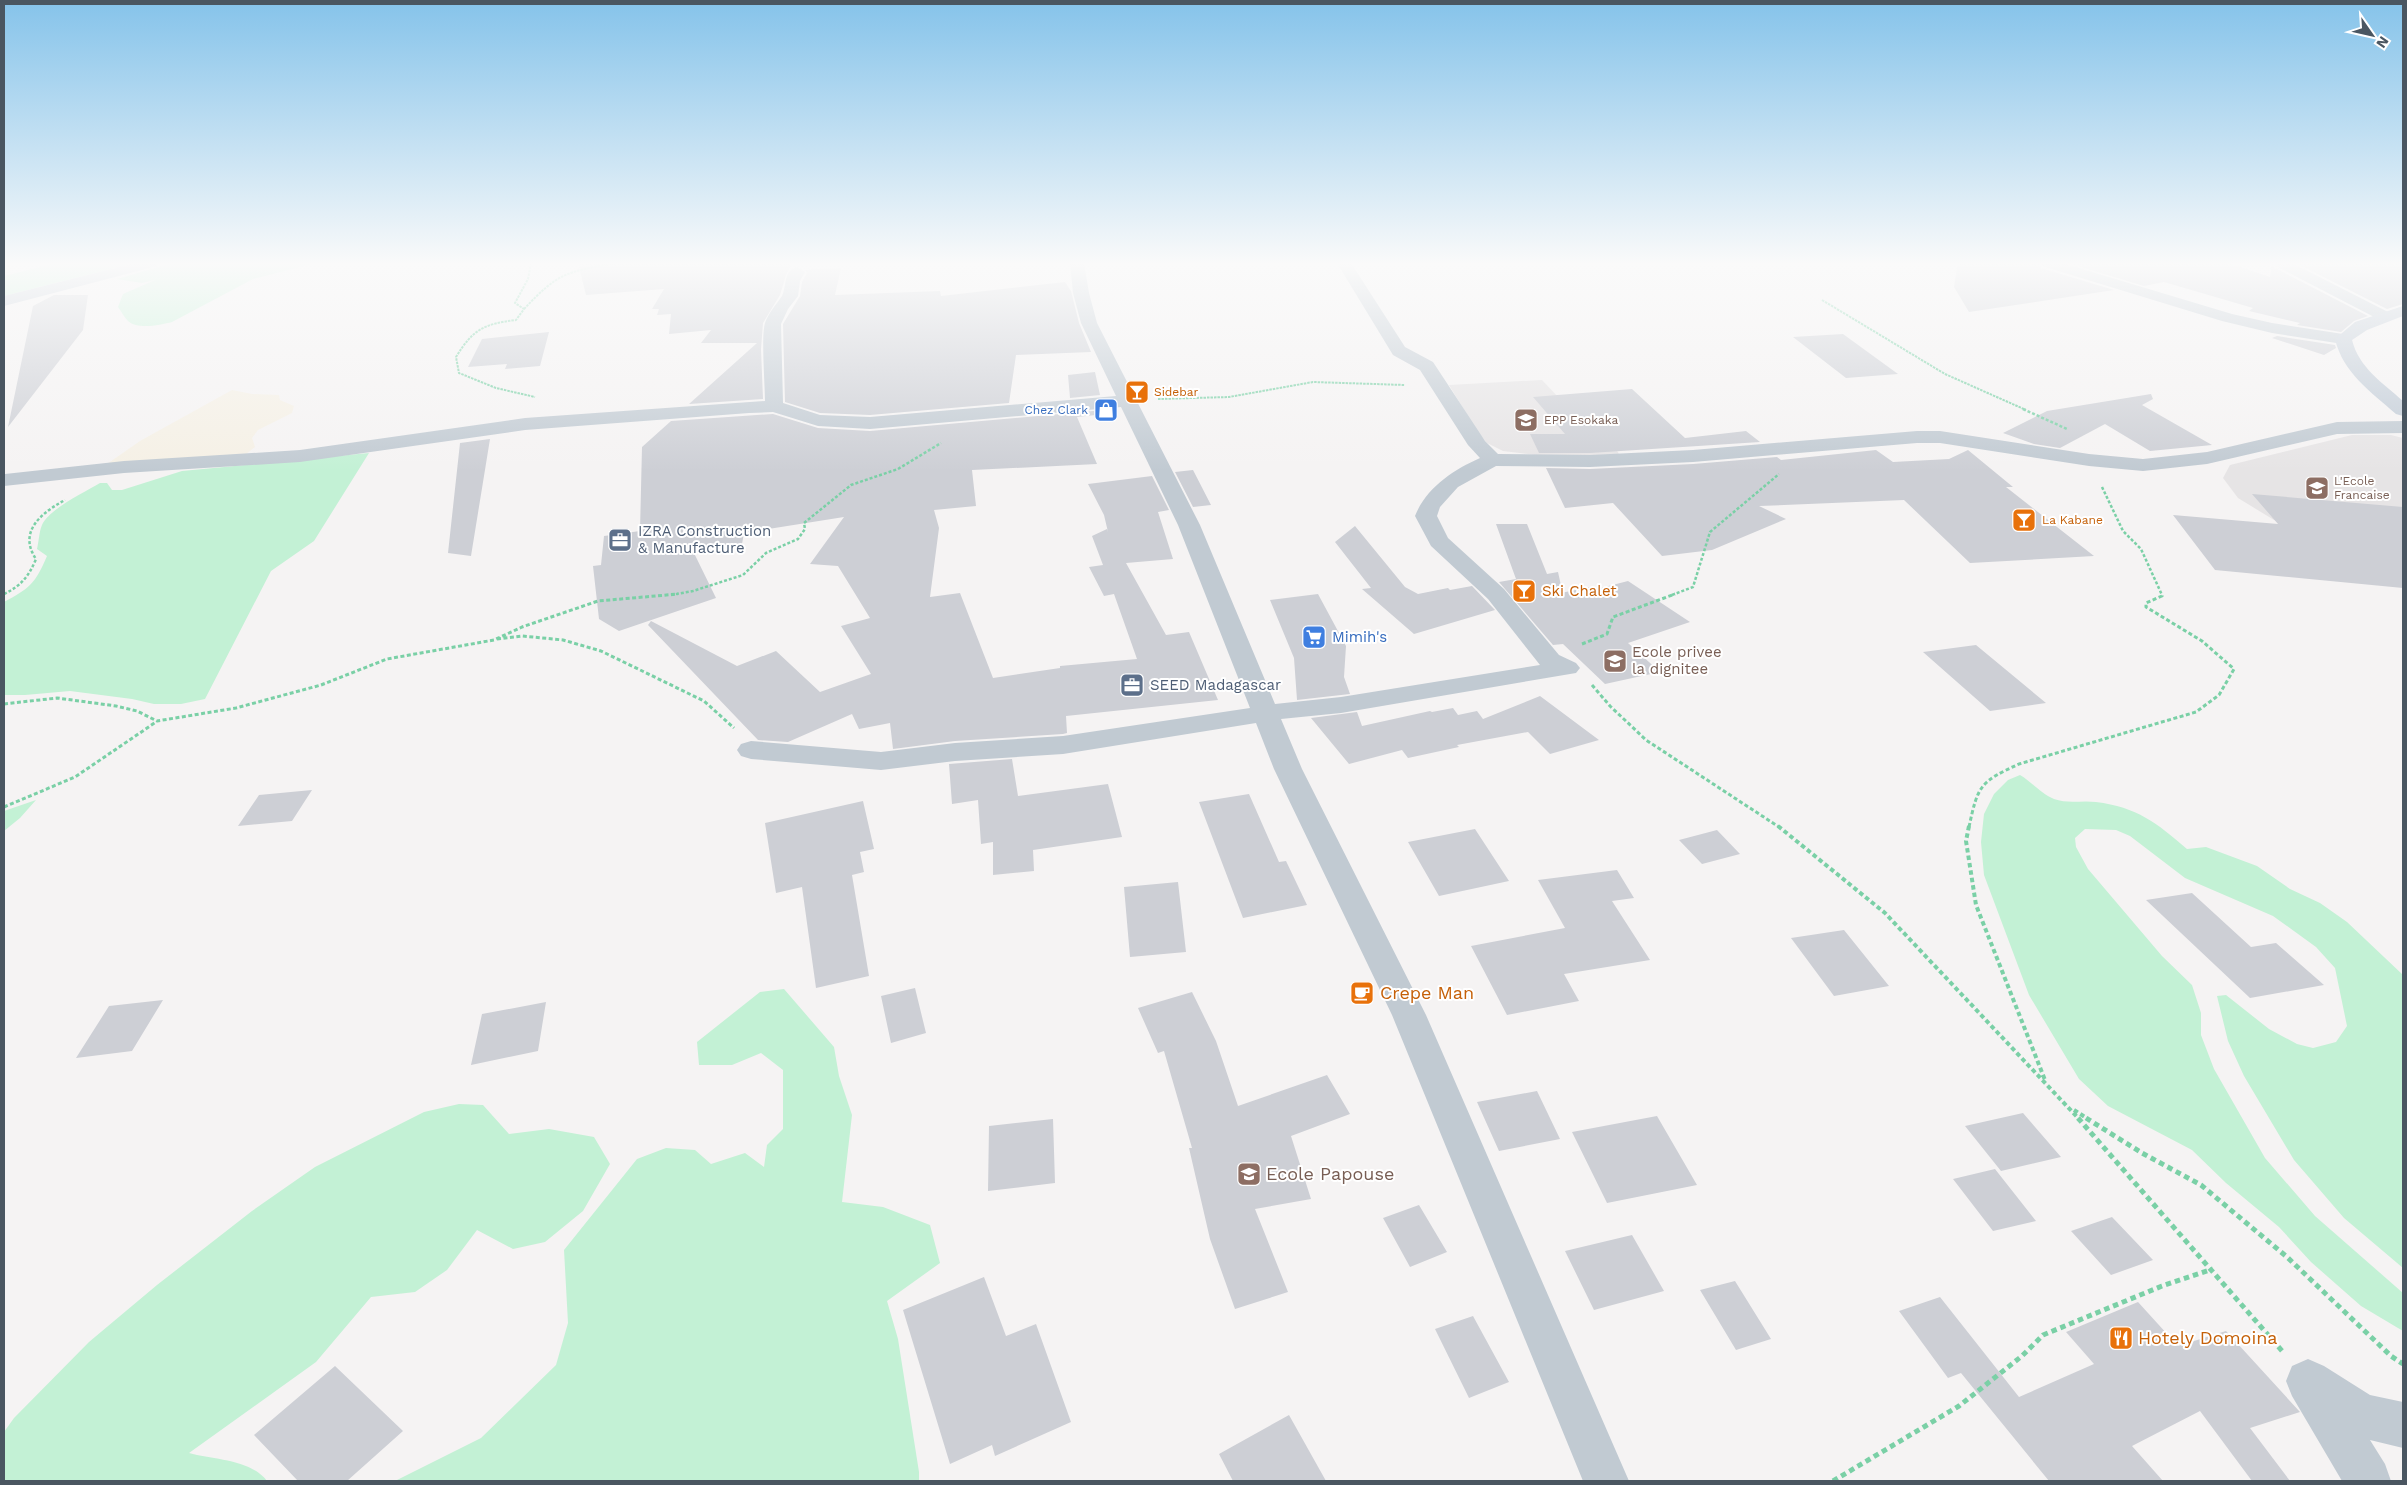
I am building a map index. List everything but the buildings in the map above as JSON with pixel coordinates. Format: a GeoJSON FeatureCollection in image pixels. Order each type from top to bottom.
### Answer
{"type":"FeatureCollection","features":[{"type":"Feature","properties":{"kind":"main road"},"geometry":{"type":"LineString","coordinates":[[2352,332],[2342,339],[2344,350],[2351,362],[2403,410]]}},
{"type":"Feature","properties":{"kind":"street"},"geometry":{"type":"LineString","coordinates":[[773,332],[774,406]]}},
{"type":"Feature","properties":{"kind":"street"},"geometry":{"type":"LineString","coordinates":[[1094,332],[1189,525],[1288,769],[1409,1015],[1606,1481]]}},
{"type":"Feature","properties":{"kind":"street"},"geometry":{"type":"LineString","coordinates":[[1387,332],[1399,352],[1427,366],[1478,445],[1493,460]]}},
{"type":"Feature","properties":{"kind":"street"},"geometry":{"type":"LineString","coordinates":[[2305,332],[2342,339]]}},
{"type":"Feature","properties":{"kind":"street"},"geometry":{"type":"LineString","coordinates":[[5,480],[124,467],[300,456],[415,442],[484,429],[574,420],[774,406],[818,420],[842,424],[870,424],[1127,401]]}},
{"type":"Feature","properties":{"kind":"street"},"geometry":{"type":"LineString","coordinates":[[1567,668],[1550,660],[1496,594],[1439,541],[1426,516],[1430,505],[1451,483],[1475,468],[1493,460],[1590,461],[1694,456],[1892,438],[1940,437],[2089,460],[2143,465],[2183,462],[2337,428],[2403,427]]}},
{"type":"Feature","properties":{"kind":"street"},"geometry":{"type":"LineString","coordinates":[[751,750],[882,761],[955,752],[1063,745],[1266,713],[1341,705],[1567,668]]}},
{"type":"Feature","properties":{"kind":"street"},"geometry":{"type":"LineString","coordinates":[[2308,1381],[2361,1416],[2403,1424]]}},
{"type":"Feature","properties":{"kind":"street"},"geometry":{"type":"LineString","coordinates":[[2308,1381],[2368,1481]]}},
{"type":"Feature","properties":{"kind":"path"},"geometry":{"type":"LineString","coordinates":[[473,332],[456,357],[459,372],[496,389],[552,400],[564,406],[574,420]]}},
{"type":"Feature","properties":{"kind":"path"},"geometry":{"type":"LineString","coordinates":[[1876,332],[1945,374],[2071,431]]}},
{"type":"Feature","properties":{"kind":"path"},"geometry":{"type":"LineString","coordinates":[[1127,401],[1230,398],[1273,388],[1313,382],[1386,386],[1438,384]]}},
{"type":"Feature","properties":{"kind":"path"},"geometry":{"type":"LineString","coordinates":[[494,640],[522,627],[598,601],[660,597],[693,591],[743,575],[766,553],[798,539],[805,530],[804,523],[809,517],[829,504],[851,485],[881,476],[918,458],[940,444],[967,415]]}},
{"type":"Feature","properties":{"kind":"path"},"geometry":{"type":"LineString","coordinates":[[1544,653],[1606,636],[1612,628],[1613,617],[1693,587],[1710,532],[1716,524],[1745,504],[1815,445]]}},
{"type":"Feature","properties":{"kind":"path"},"geometry":{"type":"LineString","coordinates":[[2046,1083],[1976,904],[1966,841],[1976,794],[1993,776],[2019,764],[2196,712],[2219,694],[2234,669],[2202,641],[2146,606],[2146,603],[2162,596],[2159,588],[2141,549],[2123,531],[2089,460]]}},
{"type":"Feature","properties":{"kind":"path"},"geometry":{"type":"LineString","coordinates":[[4,594],[21,586],[30,573],[36,559],[30,551],[28,535],[37,519],[47,509],[67,499]]}},
{"type":"Feature","properties":{"kind":"path"},"geometry":{"type":"LineString","coordinates":[[4,807],[75,776],[157,721],[281,698],[321,685],[387,659],[522,636],[555,640],[602,651],[704,701],[732,725],[751,750]]}},
{"type":"Feature","properties":{"kind":"path"},"geometry":{"type":"LineString","coordinates":[[1567,668],[1589,682],[1610,706],[1646,740],[1691,771],[1774,823],[1885,913],[2069,1107],[2213,1269],[2308,1381]]}},
{"type":"Feature","properties":{"kind":"path"},"geometry":{"type":"LineString","coordinates":[[4,704],[18,704],[58,698],[116,706],[137,712],[157,721]]}},
{"type":"Feature","properties":{"kind":"path"},"geometry":{"type":"LineString","coordinates":[[2069,1107],[2142,1153],[2201,1185],[2287,1257],[2391,1356],[2403,1364]]}},
{"type":"Feature","properties":{"kind":"path"},"geometry":{"type":"LineString","coordinates":[[1832,1481],[1959,1406],[2022,1356],[2043,1335],[2162,1286],[2213,1269]]}},
{"type":"Feature","properties":{"kind":"shaded area","name":"EPP Esokaka"},"geometry":{"type":"Polygon","coordinates":[[[1542,380],[1578,418],[1607,432],[1620,456],[1536,455],[1503,451],[1487,443],[1477,431],[1449,385],[1542,380]]]}},
{"type":"Feature","properties":{"kind":"shaded area","name":"L'Ecole Francaise"},"geometry":{"type":"Polygon","coordinates":[[[2352,435],[2391,435],[2403,438],[2403,535],[2305,526],[2274,520],[2238,498],[2223,478],[2230,465],[2352,435]]]}},
{"type":"Feature","properties":{"kind":"green space"},"geometry":{"type":"Polygon","coordinates":[[[369,453],[314,541],[271,571],[205,699],[181,704],[154,704],[132,699],[70,691],[4,695],[4,602],[26,589],[39,573],[47,556],[37,549],[42,525],[52,513],[68,501],[100,483],[107,483],[112,490],[122,490],[182,471],[369,453]]]}},
{"type":"Feature","properties":{"kind":"green space"},"geometry":{"type":"Polygon","coordinates":[[[2020,775],[2054,799],[2096,802],[2123,808],[2135,812],[2156,824],[2187,849],[2206,847],[2257,866],[2290,889],[2320,903],[2347,922],[2403,975],[2403,1268],[2344,1218],[2294,1160],[2244,1076],[2228,1041],[2217,996],[2226,995],[2269,1029],[2297,1044],[2313,1048],[2336,1042],[2347,1026],[2335,968],[2316,947],[2273,916],[2185,878],[2130,836],[2116,830],[2085,829],[2075,838],[2076,847],[2088,869],[2162,956],[2192,985],[2201,1013],[2201,1035],[2214,1069],[2265,1158],[2315,1216],[2403,1293],[2403,1331],[2361,1306],[2311,1262],[2279,1227],[2226,1183],[2192,1150],[2108,1106],[2079,1079],[2029,995],[1984,875],[1981,842],[1984,814],[1994,794],[2008,780],[2020,775]]]}},
{"type":"Feature","properties":{"kind":"green space"},"geometry":{"type":"Polygon","coordinates":[[[36,800],[20,818],[4,831],[4,811],[36,800]]]}},
{"type":"Feature","properties":{"kind":"green space"},"geometry":{"type":"Polygon","coordinates":[[[784,989],[834,1047],[839,1076],[852,1115],[842,1202],[883,1207],[930,1225],[940,1263],[887,1301],[898,1339],[919,1481],[395,1481],[481,1438],[556,1365],[568,1323],[564,1250],[637,1159],[666,1148],[695,1150],[711,1164],[745,1153],[764,1167],[767,1145],[783,1129],[783,1070],[761,1053],[732,1065],[699,1065],[697,1042],[760,992],[784,989]]]}},
{"type":"Feature","properties":{"kind":"green space"},"geometry":{"type":"Polygon","coordinates":[[[459,1104],[483,1105],[509,1134],[549,1129],[594,1137],[610,1164],[583,1211],[545,1242],[513,1249],[477,1230],[447,1270],[415,1292],[371,1297],[316,1362],[189,1453],[241,1464],[251,1468],[267,1481],[4,1481],[4,1432],[14,1418],[89,1342],[157,1285],[252,1211],[315,1167],[424,1112],[459,1104]]]}},
{"type":"Feature","properties":{"kind":"sand"},"geometry":{"type":"Polygon","coordinates":[[[232,390],[252,394],[279,395],[280,400],[294,406],[292,413],[258,430],[252,438],[255,447],[246,454],[107,464],[140,441],[232,390]]]}},
{"type":"Feature","properties":{"kind":"place","name":"Sidebar"},"geometry":{"type":"Point","coordinates":[1137,392]}},
{"type":"Feature","properties":{"kind":"place","name":"Chez Clark"},"geometry":{"type":"Point","coordinates":[1106,410]}},
{"type":"Feature","properties":{"kind":"place","name":"EPP Esokaka"},"geometry":{"type":"Point","coordinates":[1526,420]}},
{"type":"Feature","properties":{"kind":"place","name":"L'Ecole Francaise"},"geometry":{"type":"Point","coordinates":[2317,488]}},
{"type":"Feature","properties":{"kind":"place","name":"La Kabane"},"geometry":{"type":"Point","coordinates":[2024,520]}},
{"type":"Feature","properties":{"kind":"place","name":"IZRA Construction & Manufacture"},"geometry":{"type":"Point","coordinates":[620,540]}},
{"type":"Feature","properties":{"kind":"place","name":"Ski Chalet"},"geometry":{"type":"Point","coordinates":[1524,591]}},
{"type":"Feature","properties":{"kind":"place","name":"Mimih's"},"geometry":{"type":"Point","coordinates":[1314,637]}},
{"type":"Feature","properties":{"kind":"place","name":"Ecole privee la dignitee"},"geometry":{"type":"Point","coordinates":[1615,661]}},
{"type":"Feature","properties":{"kind":"place","name":"SEED Madagascar"},"geometry":{"type":"Point","coordinates":[1132,685]}},
{"type":"Feature","properties":{"kind":"place","name":"Crepe Man"},"geometry":{"type":"Point","coordinates":[1362,993]}},
{"type":"Feature","properties":{"kind":"place","name":"Ecole Papouse"},"geometry":{"type":"Point","coordinates":[1249,1174]}},
{"type":"Feature","properties":{"kind":"place","name":"Hotely Domoina"},"geometry":{"type":"Point","coordinates":[2121,1338]}}]}
